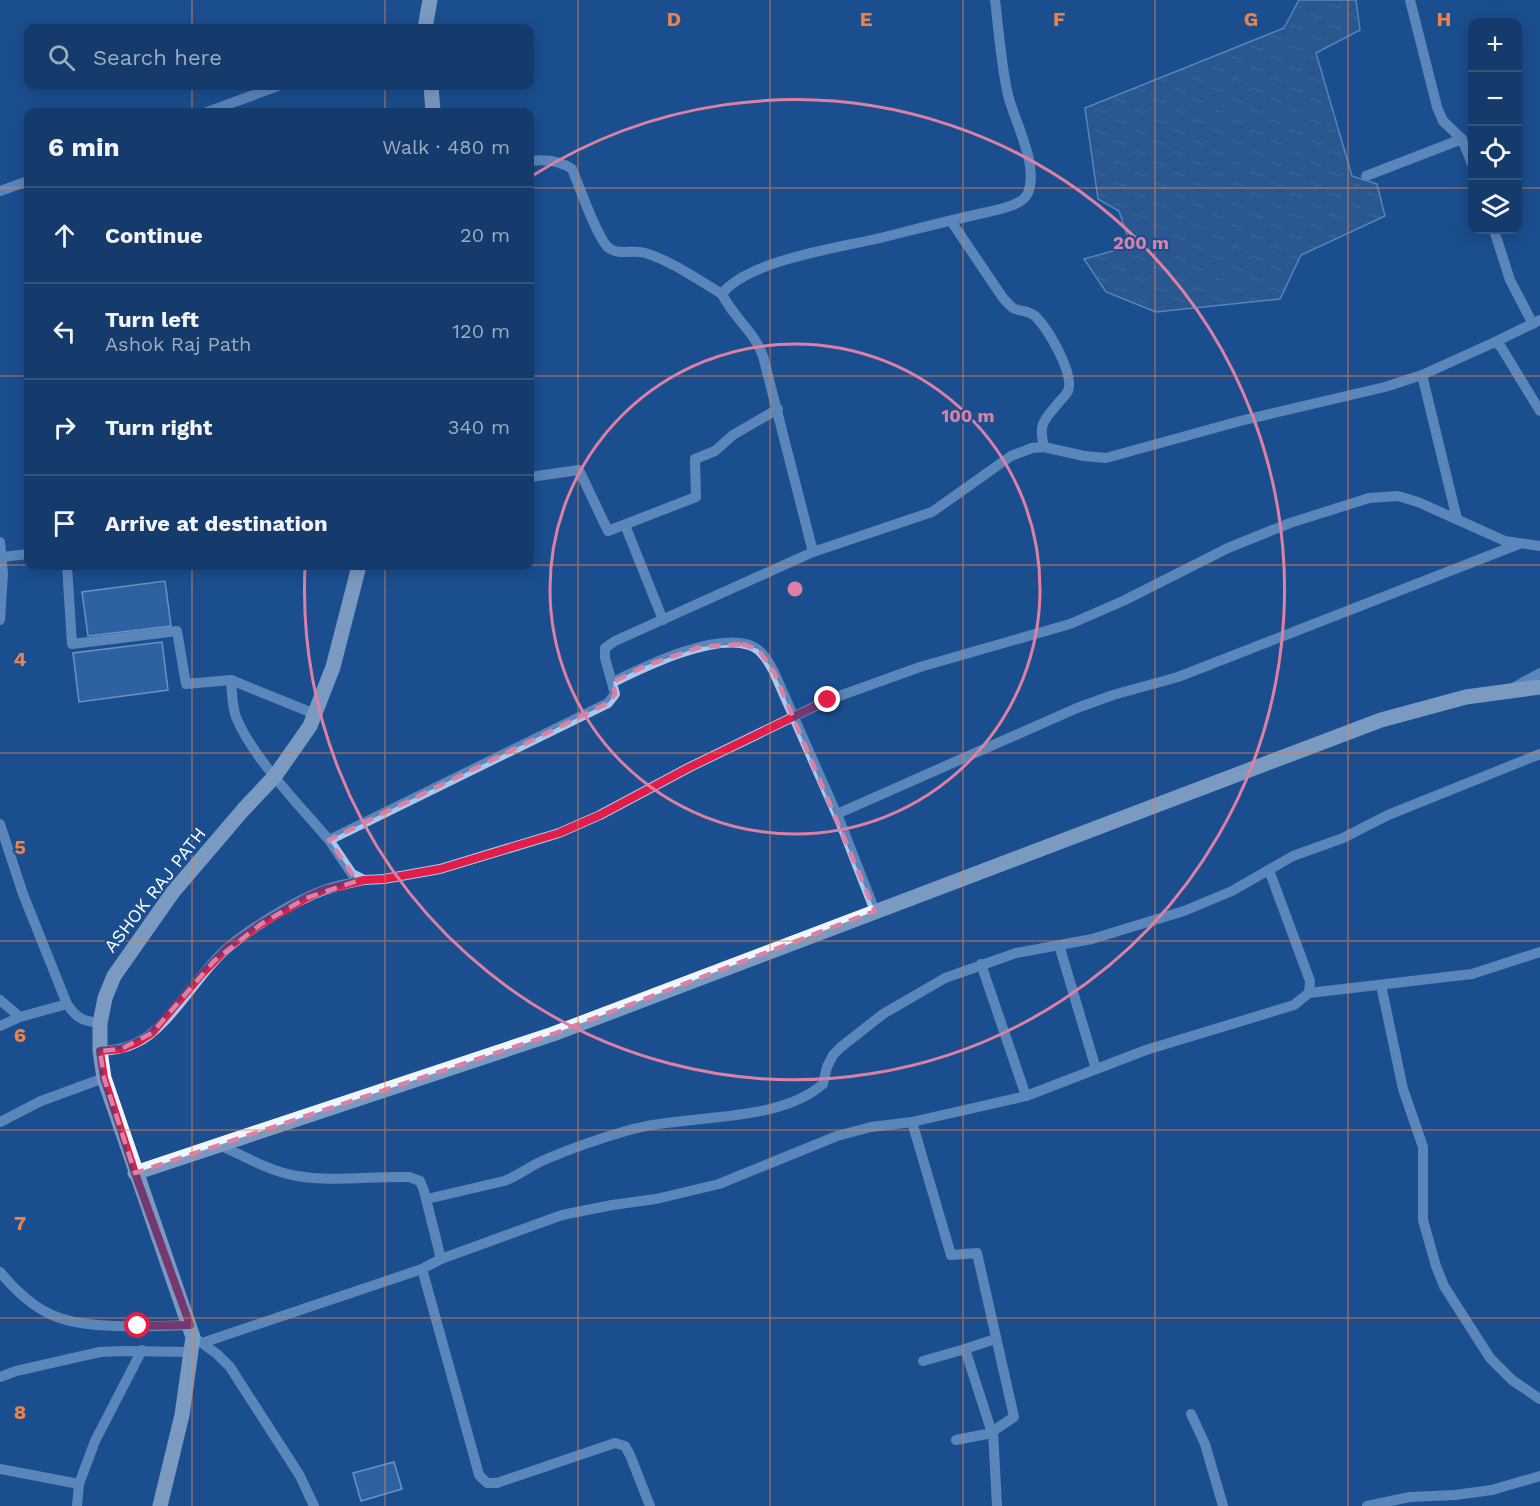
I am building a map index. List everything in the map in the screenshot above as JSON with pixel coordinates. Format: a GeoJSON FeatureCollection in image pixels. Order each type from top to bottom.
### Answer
{"type":"FeatureCollection","features":[{"type":"Feature","properties":{"kind":"main road"},"geometry":{"type":"LineString","coordinates":[[426,24],[430,0]]}},
{"type":"Feature","properties":{"kind":"main road"},"geometry":{"type":"LineString","coordinates":[[431,90],[433,108]]}},
{"type":"Feature","properties":{"kind":"main road","name":"ASHOK RAJ PATH"},"geometry":{"type":"LineString","coordinates":[[160,1506],[182,1415],[195,1339],[135,1173],[104,1078],[100,1051],[100,1023],[105,998],[114,975],[173,892],[275,776],[294,750],[315,714],[333,667],[358,570]]}},
{"type":"Feature","properties":{"kind":"main road"},"geometry":{"type":"LineString","coordinates":[[135,1173],[553,1034],[1381,720],[1466,697],[1540,687]]}},
{"type":"Feature","properties":{"kind":"street"},"geometry":{"type":"LineString","coordinates":[[722,294],[729,285],[737,280],[786,260],[988,212],[1027,196],[1031,172],[1008,96],[995,0]]}},
{"type":"Feature","properties":{"kind":"street"},"geometry":{"type":"LineString","coordinates":[[1410,0],[1437,107],[1443,121],[1462,139],[1468,153]]}},
{"type":"Feature","properties":{"kind":"street"},"geometry":{"type":"LineString","coordinates":[[218,108],[267,90]]}},
{"type":"Feature","properties":{"kind":"street"},"geometry":{"type":"LineString","coordinates":[[1366,176],[1462,139]]}},
{"type":"Feature","properties":{"kind":"street"},"geometry":{"type":"LineString","coordinates":[[534,161],[550,160],[563,163],[572,169],[608,248],[618,252],[642,252],[656,257],[722,294],[759,345],[778,409],[813,552]]}},
{"type":"Feature","properties":{"kind":"street"},"geometry":{"type":"LineString","coordinates":[[0,191],[24,182]]}},
{"type":"Feature","properties":{"kind":"street"},"geometry":{"type":"LineString","coordinates":[[951,220],[1003,298],[1013,308],[1029,311],[1036,316],[1059,351],[1067,370],[1070,382],[1068,391],[1041,424],[1044,447]]}},
{"type":"Feature","properties":{"kind":"street"},"geometry":{"type":"LineString","coordinates":[[329,840],[608,703],[615,694],[604,658],[606,648],[615,641],[813,552],[932,512],[1011,456],[1032,448],[1044,447],[1084,456],[1106,458],[1240,421],[1385,387],[1422,375],[1536,322],[1510,280],[1495,234]]}},
{"type":"Feature","properties":{"kind":"street"},"geometry":{"type":"LineString","coordinates":[[1495,342],[1501,347],[1540,411]]}},
{"type":"Feature","properties":{"kind":"street"},"geometry":{"type":"LineString","coordinates":[[1422,375],[1457,519]]}},
{"type":"Feature","properties":{"kind":"street"},"geometry":{"type":"LineString","coordinates":[[534,476],[579,470],[608,531],[696,496],[695,459],[715,452],[733,435],[778,409]]}},
{"type":"Feature","properties":{"kind":"street"},"geometry":{"type":"LineString","coordinates":[[100,1051],[121,1049],[152,1033],[227,948],[261,924],[324,890],[364,880],[384,879],[440,869],[559,833],[600,815],[690,767],[828,700],[900,673],[1070,624],[1123,601],[1228,548],[1290,523],[1369,498],[1398,496],[1418,502],[1491,536],[1519,544],[1540,546]]}},
{"type":"Feature","properties":{"kind":"street"},"geometry":{"type":"LineString","coordinates":[[625,525],[663,620]]}},
{"type":"Feature","properties":{"kind":"street"},"geometry":{"type":"LineString","coordinates":[[0,542],[3,592],[0,620]]}},
{"type":"Feature","properties":{"kind":"street"},"geometry":{"type":"LineString","coordinates":[[837,814],[1087,704],[1178,677],[1519,544]]}},
{"type":"Feature","properties":{"kind":"street"},"geometry":{"type":"LineString","coordinates":[[2,557],[24,554]]}},
{"type":"Feature","properties":{"kind":"street"},"geometry":{"type":"LineString","coordinates":[[67,570],[72,644],[177,631],[186,684],[231,680],[315,714]]}},
{"type":"Feature","properties":{"kind":"street"},"geometry":{"type":"LineString","coordinates":[[613,682],[663,659],[700,647],[727,643],[750,645],[758,649],[766,658],[794,717],[837,814],[875,911]]}},
{"type":"Feature","properties":{"kind":"street"},"geometry":{"type":"LineString","coordinates":[[1508,691],[1540,673]]}},
{"type":"Feature","properties":{"kind":"street"},"geometry":{"type":"LineString","coordinates":[[231,680],[236,717],[251,743],[275,776],[329,840],[352,874],[364,880]]}},
{"type":"Feature","properties":{"kind":"street"},"geometry":{"type":"LineString","coordinates":[[427,1199],[510,1179],[541,1161],[625,1131],[665,1122],[760,1111],[807,1096],[823,1084],[833,1055],[883,1014],[927,987],[981,964],[1032,949],[1092,939],[1216,899],[1293,856],[1354,833],[1388,815],[1540,754]]}},
{"type":"Feature","properties":{"kind":"street"},"geometry":{"type":"LineString","coordinates":[[0,824],[23,894],[67,1004],[73,1013],[85,1021],[100,1023]]}},
{"type":"Feature","properties":{"kind":"street"},"geometry":{"type":"LineString","coordinates":[[1269,870],[1305,965],[1310,981],[1309,993]]}},
{"type":"Feature","properties":{"kind":"street"},"geometry":{"type":"LineString","coordinates":[[1059,945],[1096,1069]]}},
{"type":"Feature","properties":{"kind":"street"},"geometry":{"type":"LineString","coordinates":[[0,1377],[16,1371],[100,1353],[142,1350],[195,1339],[422,1269],[441,1259],[562,1215],[612,1205],[656,1200],[719,1184],[837,1136],[871,1127],[912,1122],[1026,1096],[1146,1050],[1294,1005],[1309,993],[1484,972],[1540,952]]}},
{"type":"Feature","properties":{"kind":"street"},"geometry":{"type":"LineString","coordinates":[[981,964],[1026,1096]]}},
{"type":"Feature","properties":{"kind":"street"},"geometry":{"type":"LineString","coordinates":[[1381,984],[1404,1089],[1423,1147],[1423,1220],[1436,1266],[1456,1307],[1490,1358],[1512,1380],[1540,1399]]}},
{"type":"Feature","properties":{"kind":"street"},"geometry":{"type":"LineString","coordinates":[[0,1000],[20,1017]]}},
{"type":"Feature","properties":{"kind":"street"},"geometry":{"type":"LineString","coordinates":[[0,1026],[20,1017],[67,1004]]}},
{"type":"Feature","properties":{"kind":"street"},"geometry":{"type":"LineString","coordinates":[[0,1122],[41,1101],[104,1078]]}},
{"type":"Feature","properties":{"kind":"street"},"geometry":{"type":"LineString","coordinates":[[912,1122],[951,1255],[976,1254],[1014,1417],[993,1431],[992,1435]]}},
{"type":"Feature","properties":{"kind":"street"},"geometry":{"type":"LineString","coordinates":[[219,1145],[266,1166],[297,1176],[409,1177],[420,1181],[427,1199],[441,1259]]}},
{"type":"Feature","properties":{"kind":"street"},"geometry":{"type":"LineString","coordinates":[[422,1269],[479,1475],[487,1483],[497,1483],[615,1443],[625,1446],[650,1506]]}},
{"type":"Feature","properties":{"kind":"street"},"geometry":{"type":"LineString","coordinates":[[0,1272],[36,1306],[58,1318],[195,1339],[217,1353],[230,1367],[300,1476],[314,1506]]}},
{"type":"Feature","properties":{"kind":"street"},"geometry":{"type":"LineString","coordinates":[[923,1361],[995,1339]]}},
{"type":"Feature","properties":{"kind":"street"},"geometry":{"type":"LineString","coordinates":[[965,1349],[992,1435],[997,1506]]}},
{"type":"Feature","properties":{"kind":"street"},"geometry":{"type":"LineString","coordinates":[[77,1506],[79,1484],[95,1441],[142,1350]]}},
{"type":"Feature","properties":{"kind":"street"},"geometry":{"type":"LineString","coordinates":[[1191,1414],[1205,1444],[1223,1506]]}},
{"type":"Feature","properties":{"kind":"street"},"geometry":{"type":"LineString","coordinates":[[956,1440],[992,1435]]}},
{"type":"Feature","properties":{"kind":"street"},"geometry":{"type":"LineString","coordinates":[[0,1469],[79,1484]]}},
{"type":"Feature","properties":{"kind":"street"},"geometry":{"type":"LineString","coordinates":[[1367,1506],[1410,1497],[1455,1495],[1492,1490],[1540,1476]]}},
{"type":"Feature","properties":{"kind":"highlighted area"},"geometry":{"type":"Polygon","coordinates":[[[742,644],[758,649],[774,672],[875,911],[553,1034],[135,1173],[104,1078],[100,1051],[121,1049],[152,1033],[214,961],[261,924],[306,898],[357,881],[329,840],[608,703],[615,694],[613,682],[645,666],[700,647],[742,644]]]}},
{"type":"Feature","properties":{"kind":"water"},"geometry":{"type":"Polygon","coordinates":[[[1299,0],[1356,0],[1360,30],[1316,53],[1352,176],[1377,184],[1385,216],[1301,255],[1280,299],[1156,312],[1106,292],[1084,259],[1131,246],[1119,211],[1098,199],[1085,108],[1284,28],[1299,0]]]}},
{"type":"Feature","properties":{"kind":"building"},"geometry":{"type":"Polygon","coordinates":[[[165,581],[171,626],[88,636],[82,592],[165,581]]]}},
{"type":"Feature","properties":{"kind":"building"},"geometry":{"type":"Polygon","coordinates":[[[162,642],[168,690],[79,702],[73,653],[162,642]]]}},
{"type":"Feature","properties":{"kind":"building"},"geometry":{"type":"Polygon","coordinates":[[[394,1462],[402,1489],[361,1501],[353,1473],[394,1462]]]}},
{"type":"Feature","properties":{"kind":"route"},"geometry":{"type":"LineString","coordinates":[[138,1326],[190,1325],[135,1173],[104,1078],[100,1051],[121,1049],[152,1033],[227,948],[261,924],[306,898],[324,890],[364,880],[384,879],[440,869],[559,833],[600,815],[690,767],[828,700]]}}]}
